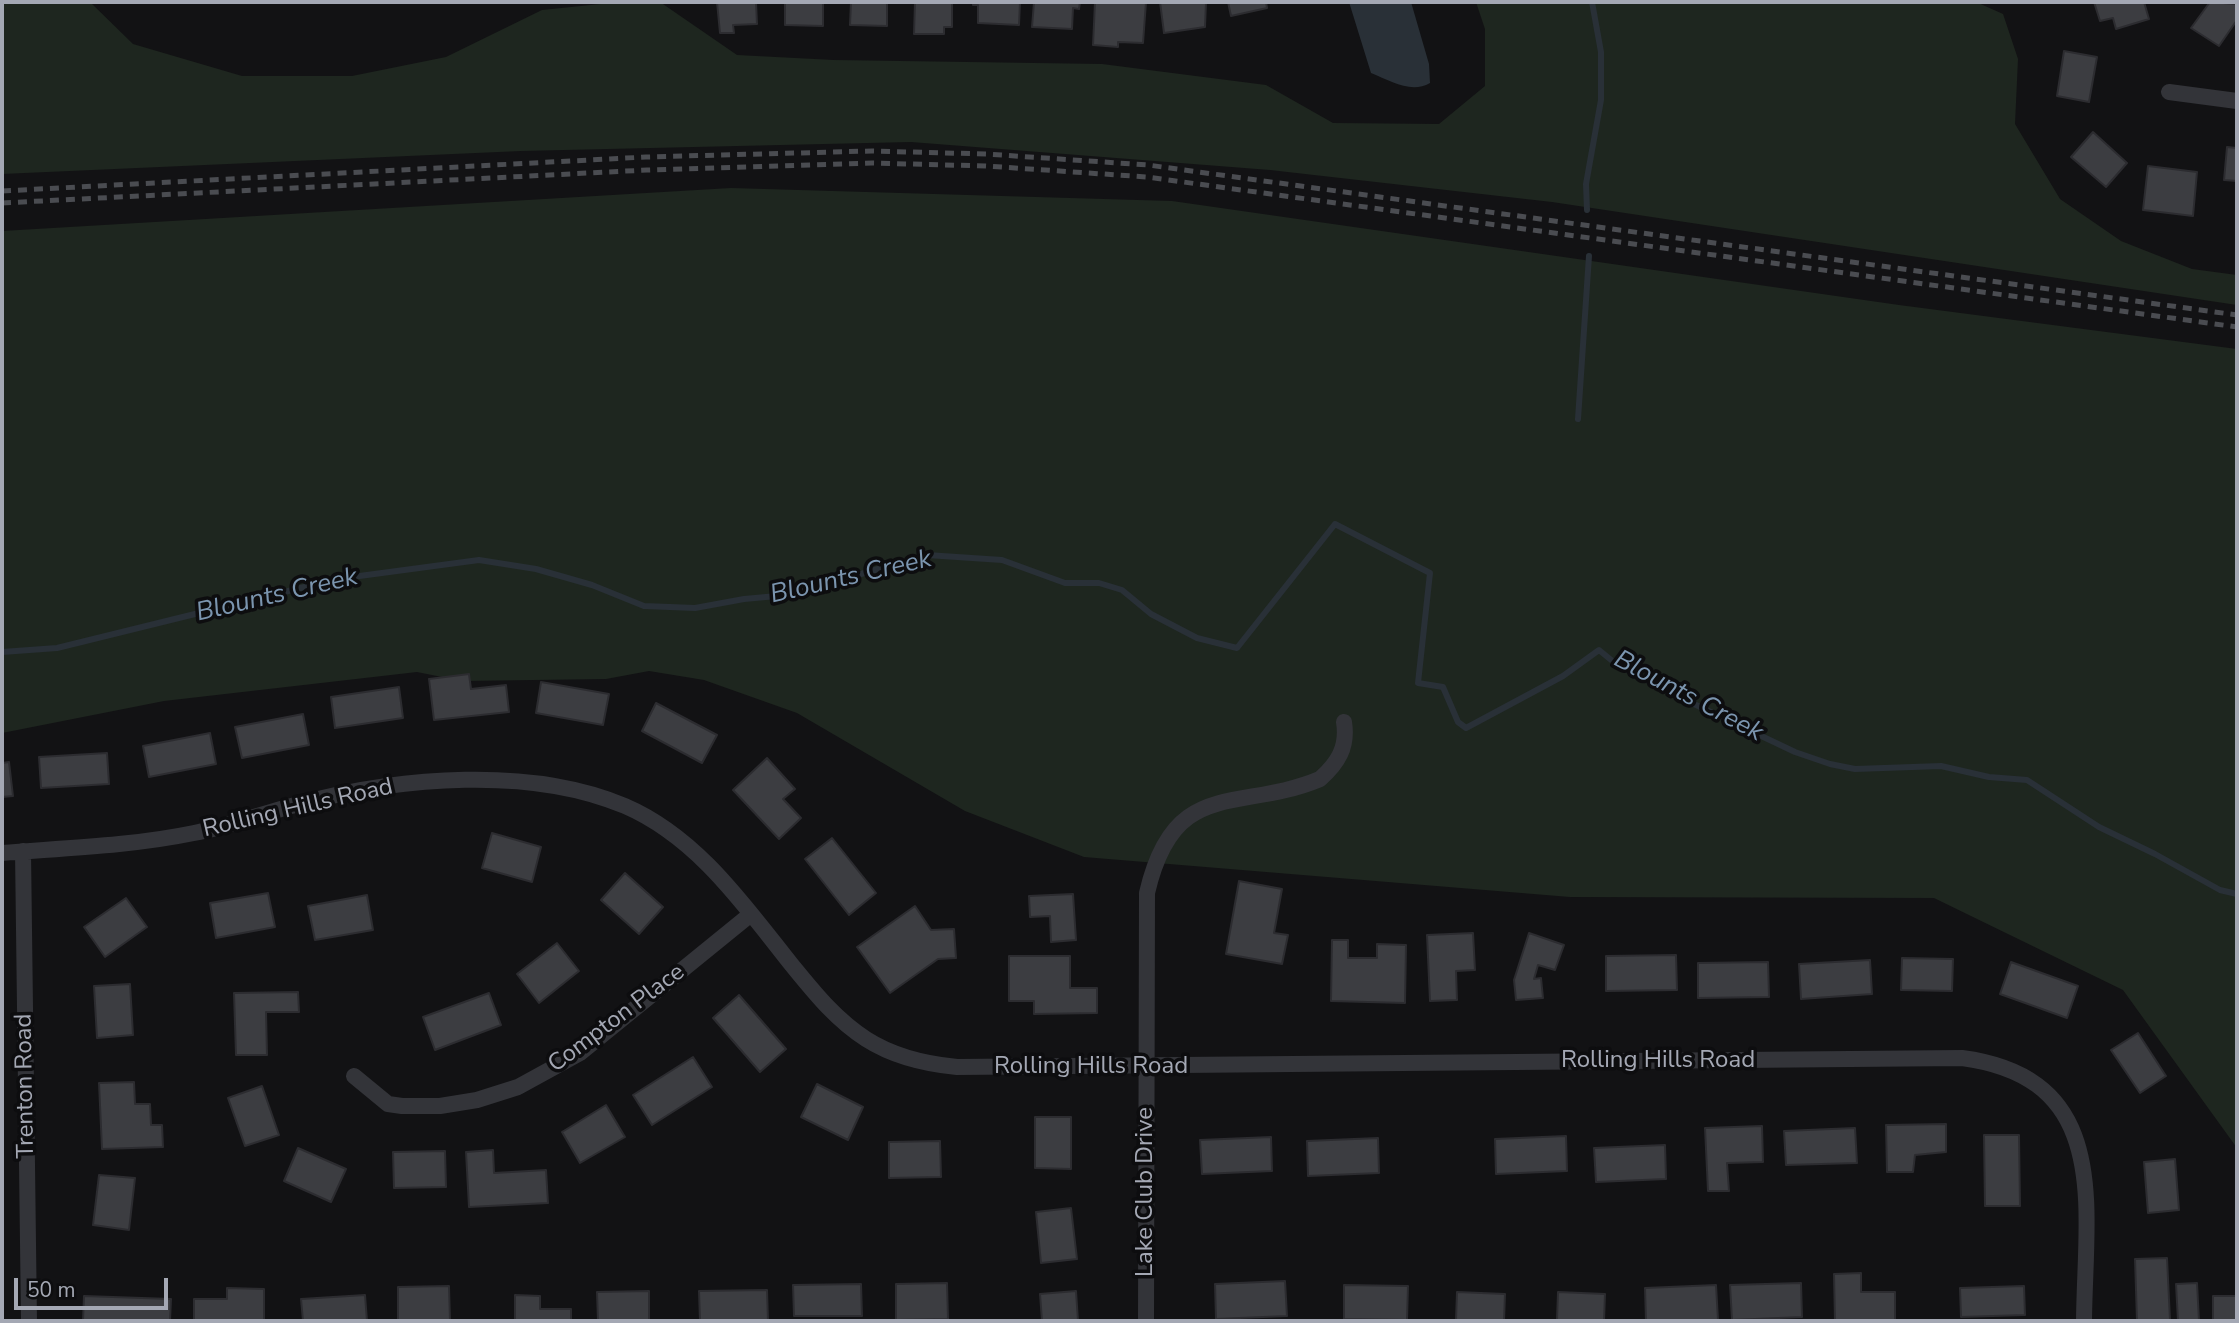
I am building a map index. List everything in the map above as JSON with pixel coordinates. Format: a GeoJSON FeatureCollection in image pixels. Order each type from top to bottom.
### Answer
{"type":"FeatureCollection","features":[{"type":"Feature","properties":{"kind":"street"},"geometry":{"type":"LineString","coordinates":[[2169,92],[2237,101]]}},
{"type":"Feature","properties":{"kind":"street","name":"Lake Club Drive"},"geometry":{"type":"LineString","coordinates":[[1146,1321],[1147,893],[1162,849],[1176,830],[1209,805],[1320,779],[1334,766],[1341,754],[1344,722]]}},
{"type":"Feature","properties":{"kind":"street","name":"Rolling Hills Road"},"geometry":{"type":"LineString","coordinates":[[2,853],[134,843],[194,833],[356,790],[408,783],[507,782],[595,795],[649,818],[682,841],[727,884],[824,1005],[868,1041],[897,1055],[929,1065],[957,1068],[1418,1061],[1962,1058],[1985,1061],[2007,1068],[2032,1081],[2054,1099],[2069,1118],[2078,1139],[2085,1201],[2084,1321]]}},
{"type":"Feature","properties":{"kind":"street","name":"Trenton Road"},"geometry":{"type":"LineString","coordinates":[[23,851],[29,1321]]}},
{"type":"Feature","properties":{"kind":"street","name":"Compton Place"},"geometry":{"type":"LineString","coordinates":[[354,1076],[388,1104],[402,1106],[465,1102],[518,1087],[580,1053],[751,914]]}},
{"type":"Feature","properties":{"kind":"shaded area"},"geometry":{"type":"Polygon","coordinates":[[[2,2],[90,2],[133,44],[242,76],[352,76],[446,57],[542,10],[620,2],[660,2],[737,55],[834,60],[1102,64],[1266,85],[1333,123],[1439,124],[1485,86],[1485,29],[1476,2],[1976,2],[2003,14],[2018,59],[2015,124],[2060,199],[2121,241],[2192,269],[2237,275],[2237,305],[1552,202],[1270,170],[911,142],[521,151],[2,174],[2,2]]]}},
{"type":"Feature","properties":{"kind":"shaded area"},"geometry":{"type":"Polygon","coordinates":[[[1349,2],[1411,2],[1429,64],[1430,83],[1408,87],[1371,73],[1349,2]]]}},
{"type":"Feature","properties":{"kind":"shaded area"},"geometry":{"type":"Polygon","coordinates":[[[731,188],[1172,201],[1899,305],[2237,349],[2237,1148],[2123,990],[1934,898],[1570,897],[1084,857],[965,811],[797,713],[704,680],[649,671],[606,679],[462,681],[417,672],[164,701],[2,733],[2,231],[731,188]]]}},
{"type":"Feature","properties":{"kind":"building"},"geometry":{"type":"Polygon","coordinates":[[[717,2],[756,2],[757,24],[733,25],[734,33],[720,33],[717,2]]]}},
{"type":"Feature","properties":{"kind":"building"},"geometry":{"type":"Polygon","coordinates":[[[785,2],[823,2],[823,26],[785,25],[785,2]]]}},
{"type":"Feature","properties":{"kind":"building"},"geometry":{"type":"Polygon","coordinates":[[[851,2],[887,2],[887,26],[850,25],[851,2]]]}},
{"type":"Feature","properties":{"kind":"building"},"geometry":{"type":"Polygon","coordinates":[[[915,2],[952,2],[952,27],[944,27],[944,34],[914,34],[915,2]]]}},
{"type":"Feature","properties":{"kind":"building"},"geometry":{"type":"Polygon","coordinates":[[[973,2],[1020,2],[1019,25],[978,23],[978,5],[973,5],[973,2]]]}},
{"type":"Feature","properties":{"kind":"building"},"geometry":{"type":"Polygon","coordinates":[[[1034,2],[1080,2],[1079,9],[1073,8],[1072,29],[1032,27],[1034,2]]]}},
{"type":"Feature","properties":{"kind":"building"},"geometry":{"type":"Polygon","coordinates":[[[1095,2],[1146,2],[1143,43],[1118,42],[1118,47],[1093,45],[1095,2]]]}},
{"type":"Feature","properties":{"kind":"building"},"geometry":{"type":"Polygon","coordinates":[[[1160,2],[1206,2],[1205,27],[1164,33],[1160,2]]]}},
{"type":"Feature","properties":{"kind":"building"},"geometry":{"type":"Polygon","coordinates":[[[1228,2],[1266,2],[1267,8],[1231,16],[1228,2]]]}},
{"type":"Feature","properties":{"kind":"building"},"geometry":{"type":"Polygon","coordinates":[[[2094,2],[2144,2],[2149,19],[2116,29],[2113,18],[2100,21],[2094,2]]]}},
{"type":"Feature","properties":{"kind":"building"},"geometry":{"type":"Polygon","coordinates":[[[2210,2],[2237,4],[2237,20],[2219,46],[2191,28],[2210,2]]]}},
{"type":"Feature","properties":{"kind":"building"},"geometry":{"type":"Polygon","coordinates":[[[2064,51],[2097,57],[2089,102],[2057,96],[2064,51]]]}},
{"type":"Feature","properties":{"kind":"building"},"geometry":{"type":"Polygon","coordinates":[[[2093,132],[2127,163],[2106,187],[2071,157],[2093,132]]]}},
{"type":"Feature","properties":{"kind":"building"},"geometry":{"type":"Polygon","coordinates":[[[2227,147],[2237,148],[2237,181],[2224,180],[2227,147]]]}},
{"type":"Feature","properties":{"kind":"building"},"geometry":{"type":"Polygon","coordinates":[[[2148,166],[2197,172],[2193,216],[2143,210],[2148,166]]]}},
{"type":"Feature","properties":{"kind":"building"},"geometry":{"type":"Polygon","coordinates":[[[469,674],[471,689],[506,685],[509,712],[434,720],[429,679],[469,674]]]}},
{"type":"Feature","properties":{"kind":"building"},"geometry":{"type":"Polygon","coordinates":[[[541,682],[609,694],[603,725],[536,713],[541,682]]]}},
{"type":"Feature","properties":{"kind":"building"},"geometry":{"type":"Polygon","coordinates":[[[399,687],[403,718],[335,728],[331,697],[399,687]]]}},
{"type":"Feature","properties":{"kind":"building"},"geometry":{"type":"Polygon","coordinates":[[[656,703],[717,735],[702,763],[642,731],[656,703]]]}},
{"type":"Feature","properties":{"kind":"building"},"geometry":{"type":"Polygon","coordinates":[[[303,714],[309,745],[242,758],[235,727],[303,714]]]}},
{"type":"Feature","properties":{"kind":"building"},"geometry":{"type":"Polygon","coordinates":[[[210,733],[216,764],[149,777],[143,746],[210,733]]]}},
{"type":"Feature","properties":{"kind":"building"},"geometry":{"type":"Polygon","coordinates":[[[107,753],[109,784],[41,788],[39,757],[107,753]]]}},
{"type":"Feature","properties":{"kind":"building"},"geometry":{"type":"Polygon","coordinates":[[[767,758],[795,789],[783,799],[801,818],[779,839],[733,790],[767,758]]]}},
{"type":"Feature","properties":{"kind":"building"},"geometry":{"type":"Polygon","coordinates":[[[9,762],[13,796],[2,797],[2,763],[9,762]]]}},
{"type":"Feature","properties":{"kind":"building"},"geometry":{"type":"Polygon","coordinates":[[[492,833],[541,847],[532,882],[482,868],[492,833]]]}},
{"type":"Feature","properties":{"kind":"building"},"geometry":{"type":"Polygon","coordinates":[[[832,838],[876,893],[849,915],[805,859],[832,838]]]}},
{"type":"Feature","properties":{"kind":"building"},"geometry":{"type":"Polygon","coordinates":[[[625,873],[663,907],[639,934],[601,900],[625,873]]]}},
{"type":"Feature","properties":{"kind":"building"},"geometry":{"type":"Polygon","coordinates":[[[1239,881],[1282,889],[1274,933],[1288,935],[1282,964],[1226,954],[1239,881]]]}},
{"type":"Feature","properties":{"kind":"building"},"geometry":{"type":"Polygon","coordinates":[[[268,893],[275,927],[216,938],[210,903],[268,893]]]}},
{"type":"Feature","properties":{"kind":"building"},"geometry":{"type":"Polygon","coordinates":[[[1073,894],[1076,940],[1051,942],[1050,916],[1030,917],[1029,896],[1073,894]]]}},
{"type":"Feature","properties":{"kind":"building"},"geometry":{"type":"Polygon","coordinates":[[[367,895],[373,930],[315,940],[308,906],[367,895]]]}},
{"type":"Feature","properties":{"kind":"building"},"geometry":{"type":"Polygon","coordinates":[[[126,898],[147,927],[105,957],[84,927],[126,898]]]}},
{"type":"Feature","properties":{"kind":"building"},"geometry":{"type":"Polygon","coordinates":[[[915,906],[931,930],[954,929],[956,958],[938,959],[890,993],[857,947],[915,906]]]}},
{"type":"Feature","properties":{"kind":"building"},"geometry":{"type":"Polygon","coordinates":[[[1473,933],[1475,970],[1456,971],[1457,1000],[1430,1001],[1427,935],[1473,933]]]}},
{"type":"Feature","properties":{"kind":"building"},"geometry":{"type":"Polygon","coordinates":[[[1529,933],[1564,945],[1555,970],[1538,965],[1534,979],[1541,978],[1543,998],[1516,1000],[1514,980],[1529,933]]]}},
{"type":"Feature","properties":{"kind":"building"},"geometry":{"type":"Polygon","coordinates":[[[1332,940],[1348,940],[1348,958],[1377,958],[1377,944],[1406,945],[1405,1003],[1331,1001],[1332,940]]]}},
{"type":"Feature","properties":{"kind":"building"},"geometry":{"type":"Polygon","coordinates":[[[557,943],[579,971],[539,1003],[517,974],[557,943]]]}},
{"type":"Feature","properties":{"kind":"building"},"geometry":{"type":"Polygon","coordinates":[[[1676,955],[1677,990],[1606,991],[1606,956],[1676,955]]]}},
{"type":"Feature","properties":{"kind":"building"},"geometry":{"type":"Polygon","coordinates":[[[1009,956],[1070,956],[1070,988],[1097,988],[1097,1013],[1034,1014],[1034,1001],[1009,1001],[1009,956]]]}},
{"type":"Feature","properties":{"kind":"building"},"geometry":{"type":"Polygon","coordinates":[[[1902,958],[1953,959],[1952,991],[1901,990],[1902,958]]]}},
{"type":"Feature","properties":{"kind":"building"},"geometry":{"type":"Polygon","coordinates":[[[1870,960],[1872,994],[1801,999],[1799,964],[1870,960]]]}},
{"type":"Feature","properties":{"kind":"building"},"geometry":{"type":"Polygon","coordinates":[[[1768,962],[1769,997],[1698,998],[1698,963],[1768,962]]]}},
{"type":"Feature","properties":{"kind":"building"},"geometry":{"type":"Polygon","coordinates":[[[2011,962],[2078,986],[2067,1018],[2000,994],[2011,962]]]}},
{"type":"Feature","properties":{"kind":"building"},"geometry":{"type":"Polygon","coordinates":[[[130,984],[133,1035],[97,1038],[94,986],[130,984]]]}},
{"type":"Feature","properties":{"kind":"building"},"geometry":{"type":"Polygon","coordinates":[[[298,992],[299,1012],[266,1012],[267,1055],[236,1055],[234,993],[298,992]]]}},
{"type":"Feature","properties":{"kind":"building"},"geometry":{"type":"Polygon","coordinates":[[[489,993],[501,1025],[435,1050],[423,1017],[489,993]]]}},
{"type":"Feature","properties":{"kind":"building"},"geometry":{"type":"Polygon","coordinates":[[[739,995],[786,1049],[760,1072],[713,1018],[739,995]]]}},
{"type":"Feature","properties":{"kind":"building"},"geometry":{"type":"Polygon","coordinates":[[[2138,1033],[2166,1076],[2140,1093],[2111,1050],[2138,1033]]]}},
{"type":"Feature","properties":{"kind":"building"},"geometry":{"type":"Polygon","coordinates":[[[693,1057],[712,1087],[652,1125],[633,1095],[693,1057]]]}},
{"type":"Feature","properties":{"kind":"building"},"geometry":{"type":"Polygon","coordinates":[[[134,1082],[135,1104],[150,1104],[151,1125],[162,1125],[163,1147],[102,1149],[99,1083],[134,1082]]]}},
{"type":"Feature","properties":{"kind":"building"},"geometry":{"type":"Polygon","coordinates":[[[817,1084],[863,1107],[848,1140],[801,1117],[817,1084]]]}},
{"type":"Feature","properties":{"kind":"building"},"geometry":{"type":"Polygon","coordinates":[[[262,1086],[279,1135],[245,1146],[228,1098],[262,1086]]]}},
{"type":"Feature","properties":{"kind":"building"},"geometry":{"type":"Polygon","coordinates":[[[606,1105],[625,1137],[580,1163],[562,1132],[606,1105]]]}},
{"type":"Feature","properties":{"kind":"building"},"geometry":{"type":"Polygon","coordinates":[[[1035,1117],[1071,1117],[1071,1169],[1035,1168],[1035,1117]]]}},
{"type":"Feature","properties":{"kind":"building"},"geometry":{"type":"Polygon","coordinates":[[[1946,1124],[1946,1152],[1915,1155],[1913,1172],[1887,1172],[1886,1125],[1946,1124]]]}},
{"type":"Feature","properties":{"kind":"building"},"geometry":{"type":"Polygon","coordinates":[[[1762,1126],[1763,1162],[1727,1163],[1729,1191],[1708,1191],[1705,1128],[1762,1126]]]}},
{"type":"Feature","properties":{"kind":"building"},"geometry":{"type":"Polygon","coordinates":[[[1855,1128],[1857,1163],[1786,1165],[1784,1131],[1855,1128]]]}},
{"type":"Feature","properties":{"kind":"building"},"geometry":{"type":"Polygon","coordinates":[[[1984,1135],[2019,1135],[2020,1206],[1985,1206],[1984,1135]]]}},
{"type":"Feature","properties":{"kind":"building"},"geometry":{"type":"Polygon","coordinates":[[[1566,1136],[1567,1171],[1496,1174],[1495,1139],[1566,1136]]]}},
{"type":"Feature","properties":{"kind":"building"},"geometry":{"type":"Polygon","coordinates":[[[1271,1137],[1272,1171],[1202,1174],[1200,1140],[1271,1137]]]}},
{"type":"Feature","properties":{"kind":"building"},"geometry":{"type":"Polygon","coordinates":[[[1378,1138],[1379,1173],[1308,1176],[1307,1141],[1378,1138]]]}},
{"type":"Feature","properties":{"kind":"building"},"geometry":{"type":"Polygon","coordinates":[[[940,1141],[941,1177],[889,1178],[889,1142],[940,1141]]]}},
{"type":"Feature","properties":{"kind":"building"},"geometry":{"type":"Polygon","coordinates":[[[1665,1145],[1666,1179],[1596,1182],[1594,1148],[1665,1145]]]}},
{"type":"Feature","properties":{"kind":"building"},"geometry":{"type":"Polygon","coordinates":[[[298,1148],[346,1169],[331,1202],[284,1181],[298,1148]]]}},
{"type":"Feature","properties":{"kind":"building"},"geometry":{"type":"Polygon","coordinates":[[[493,1150],[494,1173],[546,1170],[548,1203],[469,1207],[466,1152],[493,1150]]]}},
{"type":"Feature","properties":{"kind":"building"},"geometry":{"type":"Polygon","coordinates":[[[445,1151],[446,1187],[394,1188],[393,1152],[445,1151]]]}},
{"type":"Feature","properties":{"kind":"building"},"geometry":{"type":"Polygon","coordinates":[[[2175,1159],[2179,1210],[2148,1213],[2144,1162],[2175,1159]]]}},
{"type":"Feature","properties":{"kind":"building"},"geometry":{"type":"Polygon","coordinates":[[[99,1175],[135,1178],[129,1230],[93,1225],[99,1175]]]}},
{"type":"Feature","properties":{"kind":"building"},"geometry":{"type":"Polygon","coordinates":[[[1071,1208],[1077,1259],[1041,1263],[1036,1212],[1071,1208]]]}},
{"type":"Feature","properties":{"kind":"building"},"geometry":{"type":"Polygon","coordinates":[[[2167,1258],[2170,1320],[2137,1321],[2135,1259],[2167,1258]]]}},
{"type":"Feature","properties":{"kind":"building"},"geometry":{"type":"Polygon","coordinates":[[[1861,1273],[1861,1292],[1895,1292],[1895,1320],[1835,1321],[1834,1274],[1861,1273]]]}},
{"type":"Feature","properties":{"kind":"building"},"geometry":{"type":"Polygon","coordinates":[[[1285,1281],[1287,1316],[1216,1319],[1215,1284],[1285,1281]]]}},
{"type":"Feature","properties":{"kind":"building"},"geometry":{"type":"Polygon","coordinates":[[[947,1283],[948,1319],[896,1320],[896,1284],[947,1283]]]}},
{"type":"Feature","properties":{"kind":"building"},"geometry":{"type":"Polygon","coordinates":[[[1801,1283],[1802,1317],[1732,1320],[1730,1285],[1801,1283]]]}},
{"type":"Feature","properties":{"kind":"building"},"geometry":{"type":"Polygon","coordinates":[[[2197,1283],[2199,1321],[2178,1321],[2176,1284],[2197,1283]]]}},
{"type":"Feature","properties":{"kind":"building"},"geometry":{"type":"Polygon","coordinates":[[[861,1284],[862,1316],[794,1316],[793,1285],[861,1284]]]}},
{"type":"Feature","properties":{"kind":"building"},"geometry":{"type":"Polygon","coordinates":[[[1344,1285],[1408,1286],[1407,1320],[1344,1319],[1344,1285]]]}},
{"type":"Feature","properties":{"kind":"building"},"geometry":{"type":"Polygon","coordinates":[[[1716,1285],[1718,1320],[1646,1321],[1645,1288],[1716,1285]]]}},
{"type":"Feature","properties":{"kind":"building"},"geometry":{"type":"Polygon","coordinates":[[[449,1286],[450,1321],[398,1321],[398,1287],[449,1286]]]}},
{"type":"Feature","properties":{"kind":"building"},"geometry":{"type":"Polygon","coordinates":[[[2024,1286],[2025,1315],[1961,1317],[1960,1288],[2024,1286]]]}},
{"type":"Feature","properties":{"kind":"building"},"geometry":{"type":"Polygon","coordinates":[[[227,1288],[264,1289],[264,1321],[194,1321],[194,1299],[227,1299],[227,1288]]]}},
{"type":"Feature","properties":{"kind":"building"},"geometry":{"type":"Polygon","coordinates":[[[767,1290],[768,1321],[700,1321],[699,1291],[767,1290]]]}},
{"type":"Feature","properties":{"kind":"building"},"geometry":{"type":"Polygon","coordinates":[[[649,1291],[649,1321],[598,1321],[597,1292],[649,1291]]]}},
{"type":"Feature","properties":{"kind":"building"},"geometry":{"type":"Polygon","coordinates":[[[1076,1291],[1078,1321],[1042,1321],[1040,1294],[1076,1291]]]}},
{"type":"Feature","properties":{"kind":"building"},"geometry":{"type":"Polygon","coordinates":[[[1457,1292],[1505,1294],[1504,1321],[1456,1320],[1457,1292]]]}},
{"type":"Feature","properties":{"kind":"building"},"geometry":{"type":"Polygon","coordinates":[[[1558,1292],[1605,1294],[1604,1321],[1557,1320],[1558,1292]]]}},
{"type":"Feature","properties":{"kind":"building"},"geometry":{"type":"Polygon","coordinates":[[[365,1295],[367,1321],[303,1321],[301,1299],[365,1295]]]}},
{"type":"Feature","properties":{"kind":"building"},"geometry":{"type":"Polygon","coordinates":[[[515,1295],[540,1296],[540,1309],[571,1309],[571,1321],[515,1321],[515,1295]]]}},
{"type":"Feature","properties":{"kind":"building"},"geometry":{"type":"Polygon","coordinates":[[[84,1296],[171,1299],[170,1321],[83,1321],[84,1296]]]}},
{"type":"Feature","properties":{"kind":"building"},"geometry":{"type":"Polygon","coordinates":[[[2213,1296],[2237,1296],[2237,1321],[2213,1321],[2213,1296]]]}},
{"type":"Feature","properties":{"kind":"waterway"},"geometry":{"type":"LineString","coordinates":[[1587,210],[1586,184],[1601,100],[1601,52],[1592,2]]}},
{"type":"Feature","properties":{"kind":"waterway"},"geometry":{"type":"LineString","coordinates":[[1578,419],[1589,256]]}},
{"type":"Feature","properties":{"kind":"waterway","name":"Blounts Creek"},"geometry":{"type":"LineString","coordinates":[[2,652],[57,648],[337,579],[479,560],[536,569],[592,585],[644,606],[695,608],[744,599],[788,595],[927,555],[1002,560],[1065,583],[1099,583],[1122,590],[1151,614],[1197,638],[1237,648],[1335,524],[1430,573],[1418,683],[1443,687],[1458,722],[1466,728],[1563,676],[1599,650],[1616,664],[1694,704],[1795,752],[1830,764],[1855,769],[1941,766],[1989,777],[2027,780],[2099,827],[2220,890],[2237,894]]}},
{"type":"Feature","properties":{"kind":"railway"},"geometry":{"type":"LineString","coordinates":[[2,191],[646,157],[872,151],[986,154],[1148,165],[2237,315]]}},
{"type":"Feature","properties":{"kind":"railway"},"geometry":{"type":"LineString","coordinates":[[2,203],[647,170],[872,163],[986,166],[1147,177],[2237,327]]}}]}
